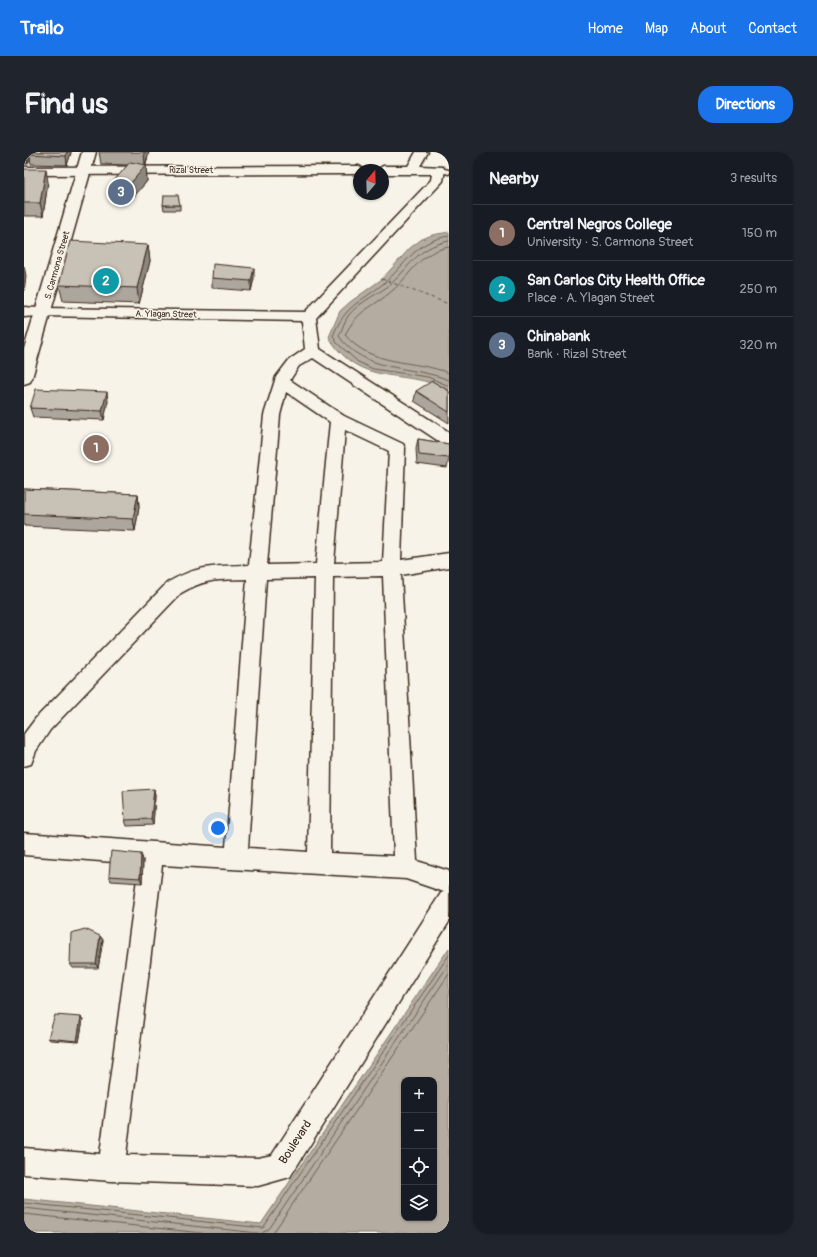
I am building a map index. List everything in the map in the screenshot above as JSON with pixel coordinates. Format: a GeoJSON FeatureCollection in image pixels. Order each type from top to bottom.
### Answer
{"type":"FeatureCollection","features":[{"type":"Feature","properties":{"kind":"main road","name":"S. Carmona Street"},"geometry":{"type":"LineString","coordinates":[[24,378],[89,152]]}},
{"type":"Feature","properties":{"kind":"main road","name":"A. Ylagan Street"},"geometry":{"type":"LineString","coordinates":[[24,312],[44,312]]}},
{"type":"Feature","properties":{"kind":"street"},"geometry":{"type":"LineString","coordinates":[[412,170],[422,152]]}},
{"type":"Feature","properties":{"kind":"street"},"geometry":{"type":"LineString","coordinates":[[389,170],[446,168]]}},
{"type":"Feature","properties":{"kind":"street"},"geometry":{"type":"LineString","coordinates":[[313,351],[309,317],[437,181],[446,168]]}},
{"type":"Feature","properties":{"kind":"street","name":"Rizal Street"},"geometry":{"type":"LineString","coordinates":[[24,171],[353,170]]}},
{"type":"Feature","properties":{"kind":"street","name":"A. Ylagan Street"},"geometry":{"type":"LineString","coordinates":[[44,312],[309,317]]}},
{"type":"Feature","properties":{"kind":"street"},"geometry":{"type":"LineString","coordinates":[[236,858],[258,571],[272,415],[281,381],[294,362],[313,351]]}},
{"type":"Feature","properties":{"kind":"street"},"geometry":{"type":"LineString","coordinates":[[313,351],[449,440]]}},
{"type":"Feature","properties":{"kind":"street"},"geometry":{"type":"LineString","coordinates":[[281,381],[338,420],[396,448],[392,569],[406,868]]}},
{"type":"Feature","properties":{"kind":"street"},"geometry":{"type":"LineString","coordinates":[[319,863],[324,570],[338,420]]}},
{"type":"Feature","properties":{"kind":"street"},"geometry":{"type":"LineString","coordinates":[[24,757],[27,747],[42,724],[174,588],[189,578],[209,572],[392,569],[449,560]]}},
{"type":"Feature","properties":{"kind":"street"},"geometry":{"type":"LineString","coordinates":[[24,844],[152,854],[406,868],[449,882]]}},
{"type":"Feature","properties":{"kind":"street"},"geometry":{"type":"LineString","coordinates":[[111,1168],[152,854]]}},
{"type":"Feature","properties":{"kind":"street","name":"Boulevard"},"geometry":{"type":"LineString","coordinates":[[24,1161],[111,1168],[258,1172],[280,1167],[449,901]]}},
{"type":"Feature","properties":{"kind":"water"},"geometry":{"type":"Polygon","coordinates":[[[449,232],[449,390],[432,383],[416,379],[369,371],[354,364],[341,353],[329,337],[340,311],[382,279],[410,248],[422,239],[432,235],[449,232]]]}},
{"type":"Feature","properties":{"kind":"water"},"geometry":{"type":"Polygon","coordinates":[[[449,948],[449,1233],[24,1233],[24,1199],[261,1224],[449,948]]]}},
{"type":"Feature","properties":{"kind":"building"},"geometry":{"type":"Polygon","coordinates":[[[30,152],[67,152],[66,156],[29,154],[30,152]]]}},
{"type":"Feature","properties":{"kind":"building"},"geometry":{"type":"Polygon","coordinates":[[[130,162],[146,165],[130,184],[114,181],[130,162]]]}},
{"type":"Feature","properties":{"kind":"building"},"geometry":{"type":"Polygon","coordinates":[[[24,169],[46,169],[40,203],[24,203],[24,169]]]}},
{"type":"Feature","properties":{"kind":"building"},"geometry":{"type":"Polygon","coordinates":[[[164,195],[178,195],[180,205],[163,205],[164,195]]]}},
{"type":"Feature","properties":{"kind":"building"},"geometry":{"type":"Polygon","coordinates":[[[70,241],[148,245],[137,288],[59,285],[70,241]]]}},
{"type":"Feature","properties":{"kind":"building"},"geometry":{"type":"Polygon","coordinates":[[[213,264],[254,268],[251,281],[212,278],[213,264]]]}},
{"type":"Feature","properties":{"kind":"building"},"geometry":{"type":"Polygon","coordinates":[[[432,381],[449,391],[449,412],[416,391],[432,381]]]}},
{"type":"Feature","properties":{"kind":"building"},"geometry":{"type":"Polygon","coordinates":[[[36,389],[107,392],[102,411],[30,408],[36,389]]]}},
{"type":"Feature","properties":{"kind":"building"},"geometry":{"type":"Polygon","coordinates":[[[418,439],[449,444],[449,458],[419,455],[418,439]]]}},
{"type":"Feature","properties":{"kind":"building"},"geometry":{"type":"Polygon","coordinates":[[[24,489],[138,494],[133,519],[24,514],[24,489]]]}},
{"type":"Feature","properties":{"kind":"building"},"geometry":{"type":"Polygon","coordinates":[[[154,789],[151,819],[125,820],[123,791],[154,789]]]}},
{"type":"Feature","properties":{"kind":"building"},"geometry":{"type":"Polygon","coordinates":[[[111,851],[141,854],[140,878],[109,876],[111,851]]]}},
{"type":"Feature","properties":{"kind":"building"},"geometry":{"type":"Polygon","coordinates":[[[85,929],[100,936],[96,964],[70,964],[71,933],[85,929]]]}},
{"type":"Feature","properties":{"kind":"building"},"geometry":{"type":"Polygon","coordinates":[[[55,1015],[81,1017],[77,1041],[48,1038],[55,1015]]]}},
{"type":"Feature","properties":{"kind":"ferry route"},"geometry":{"type":"LineString","coordinates":[[382,279],[449,304]]}},
{"type":"Feature","properties":{"kind":"place","name":"Chinabank"},"geometry":{"type":"Point","coordinates":[121,192]}},
{"type":"Feature","properties":{"kind":"place","name":"San Carlos City Health Office"},"geometry":{"type":"Point","coordinates":[106,281]}},
{"type":"Feature","properties":{"kind":"place","name":"Central Negros College"},"geometry":{"type":"Point","coordinates":[96,448]}}]}
